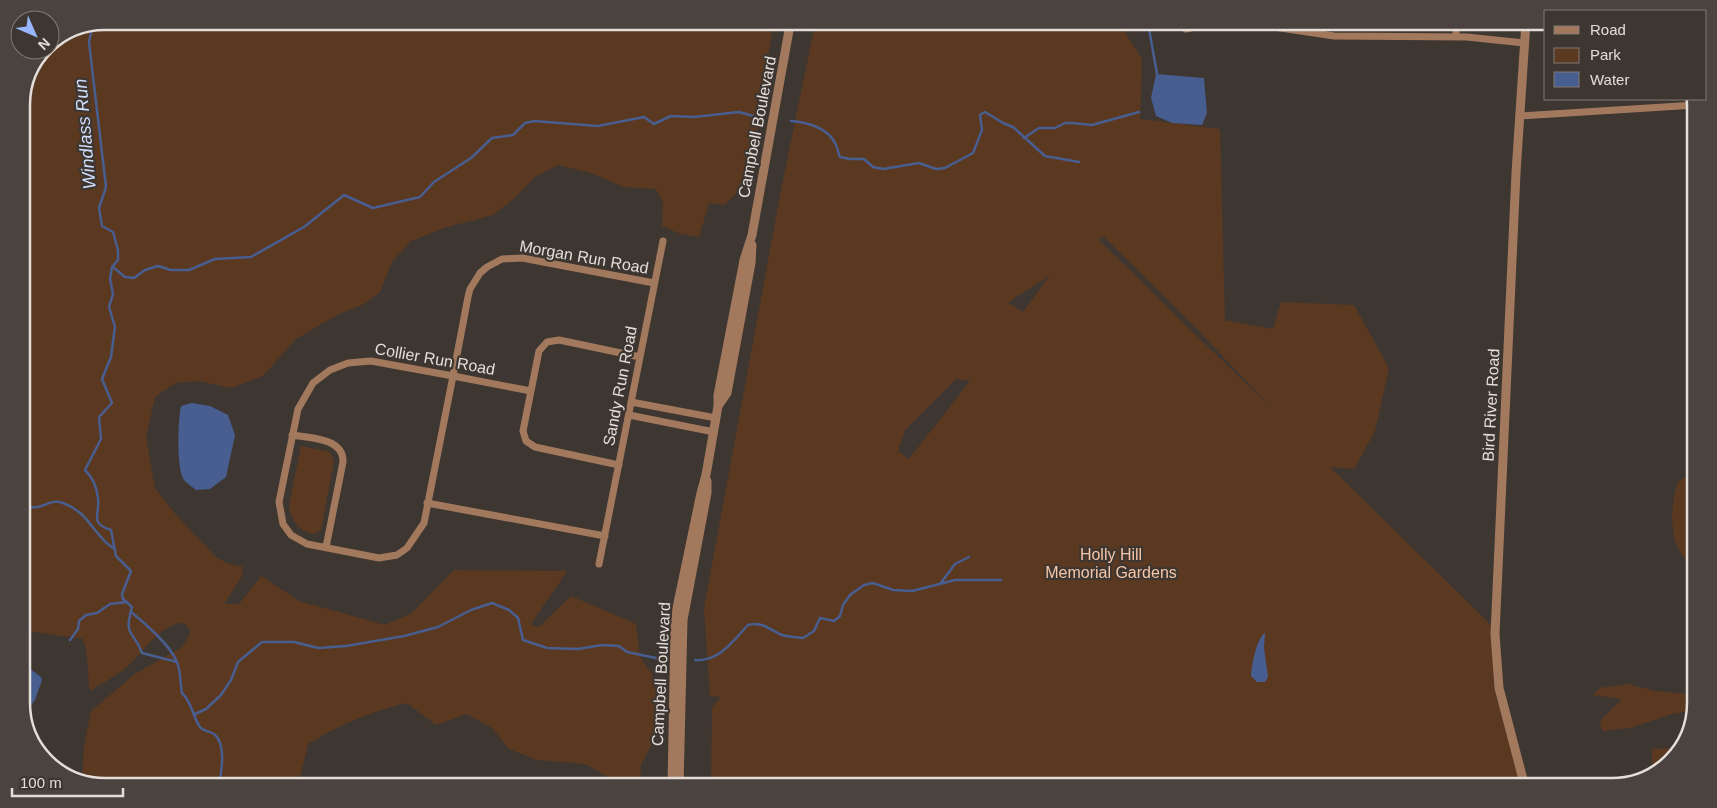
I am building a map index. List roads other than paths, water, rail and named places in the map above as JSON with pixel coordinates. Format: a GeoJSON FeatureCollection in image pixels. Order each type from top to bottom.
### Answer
{"type":"FeatureCollection","features":[{"type":"Feature","properties":{"kind":"street","name":"Campbell Boulevard"},"geometry":{"type":"LineString","coordinates":[[672,778],[677,608],[700,493],[706,476],[718,406],[718,395],[740,280],[752,235],[789,30]]}},
{"type":"Feature","properties":{"kind":"street"},"geometry":{"type":"LineString","coordinates":[[1293,30],[1334,36],[1456,37],[1524,43]]}},
{"type":"Feature","properties":{"kind":"street"},"geometry":{"type":"LineString","coordinates":[[1456,30],[1456,37]]}},
{"type":"Feature","properties":{"kind":"street","name":"Bird River Road"},"geometry":{"type":"LineString","coordinates":[[1523,778],[1499,688],[1495,634],[1519,116],[1525,30]]}},
{"type":"Feature","properties":{"kind":"street"},"geometry":{"type":"LineString","coordinates":[[1519,116],[1687,106]]}},
{"type":"Feature","properties":{"kind":"street","name":"Sandy Run Road"},"geometry":{"type":"LineString","coordinates":[[599,564],[663,241]]}},
{"type":"Feature","properties":{"kind":"street","name":"Morgan Run Road"},"geometry":{"type":"LineString","coordinates":[[428,503],[470,289],[480,273],[495,262],[509,258],[522,258],[654,283]]}},
{"type":"Feature","properties":{"kind":"street"},"geometry":{"type":"LineString","coordinates":[[619,465],[529,444],[523,431],[539,351],[544,345],[551,341],[559,340],[640,357]]}},
{"type":"Feature","properties":{"kind":"street","name":"Collier Run Road"},"geometry":{"type":"LineString","coordinates":[[428,503],[420,531],[407,548],[397,555],[380,558],[326,547],[297,539],[287,530],[281,518],[280,502],[298,409],[307,391],[322,376],[340,365],[371,361],[531,391]]}},
{"type":"Feature","properties":{"kind":"street"},"geometry":{"type":"LineString","coordinates":[[631,402],[716,418]]}},
{"type":"Feature","properties":{"kind":"street"},"geometry":{"type":"LineString","coordinates":[[629,415],[714,432]]}},
{"type":"Feature","properties":{"kind":"street"},"geometry":{"type":"LineString","coordinates":[[292,435],[332,443],[339,447],[343,454],[326,547]]}},
{"type":"Feature","properties":{"kind":"street","name":"Campbell Boulevard"},"geometry":{"type":"LineString","coordinates":[[680,778],[683,620],[707,493],[706,476]]}},
{"type":"Feature","properties":{"kind":"street"},"geometry":{"type":"LineString","coordinates":[[428,503],[605,536]]}},
{"type":"Feature","properties":{"kind":"water"},"geometry":{"type":"Polygon","coordinates":[[[1156,74],[1204,78],[1207,113],[1202,125],[1172,123],[1156,116],[1151,98],[1156,74]]]}},
{"type":"Feature","properties":{"kind":"water"},"geometry":{"type":"Polygon","coordinates":[[[192,403],[210,406],[228,415],[235,435],[226,477],[210,489],[196,490],[184,480],[181,474],[178,444],[181,406],[192,403]]]}},
{"type":"Feature","properties":{"kind":"water"},"geometry":{"type":"Polygon","coordinates":[[[1265,633],[1264,648],[1268,677],[1265,682],[1257,682],[1251,676],[1252,665],[1259,641],[1265,633]]]}},
{"type":"Feature","properties":{"kind":"water"},"geometry":{"type":"Polygon","coordinates":[[[30,669],[41,677],[42,680],[35,700],[30,707],[30,669]]]}},
{"type":"Feature","properties":{"kind":"waterway"},"geometry":{"type":"LineString","coordinates":[[1149,30],[1157,74]]}},
{"type":"Feature","properties":{"kind":"waterway","name":"Windlass Run"},"geometry":{"type":"LineString","coordinates":[[91,32],[89,42],[106,187],[99,208],[102,226],[113,232],[118,250],[118,260],[112,267],[110,279],[113,294],[109,307],[115,327],[111,357],[102,379],[112,403],[99,417],[101,439],[85,470],[97,490],[98,521],[104,527],[111,530],[116,556],[131,571],[122,594],[123,599],[132,607],[129,629],[142,653],[177,662]]}},
{"type":"Feature","properties":{"kind":"waterway"},"geometry":{"type":"LineString","coordinates":[[113,267],[125,277],[134,278],[145,270],[158,266],[171,270],[189,270],[215,259],[251,257],[304,227],[344,195],[373,208],[420,197],[434,182],[471,158],[492,138],[513,135],[525,123],[534,121],[598,126],[644,117],[654,124],[671,116],[694,117],[739,112],[757,117]]}},
{"type":"Feature","properties":{"kind":"waterway"},"geometry":{"type":"LineString","coordinates":[[791,121],[804,123],[823,130],[833,139],[840,157],[864,159],[873,167],[883,169],[919,163],[936,169],[945,168],[973,153],[982,130],[980,115],[985,112],[1013,127],[1045,156],[1079,162]]}},
{"type":"Feature","properties":{"kind":"waterway"},"geometry":{"type":"LineString","coordinates":[[1024,138],[1039,128],[1055,128],[1065,123],[1092,125],[1139,112]]}},
{"type":"Feature","properties":{"kind":"waterway"},"geometry":{"type":"LineString","coordinates":[[30,507],[53,502],[63,503],[72,507],[113,548]]}},
{"type":"Feature","properties":{"kind":"waterway"},"geometry":{"type":"LineString","coordinates":[[940,584],[955,564],[969,557]]}},
{"type":"Feature","properties":{"kind":"waterway"},"geometry":{"type":"LineString","coordinates":[[695,660],[704,660],[718,654],[731,644],[748,625],[758,624],[782,635],[803,638],[814,631],[820,618],[834,621],[840,616],[843,605],[850,595],[864,585],[873,583],[893,590],[912,591],[955,580],[1001,580]]}},
{"type":"Feature","properties":{"kind":"waterway"},"geometry":{"type":"LineString","coordinates":[[70,640],[78,629],[79,621],[86,615],[97,613],[110,604],[127,602]]}},
{"type":"Feature","properties":{"kind":"waterway"},"geometry":{"type":"LineString","coordinates":[[195,714],[206,709],[221,695],[231,680],[238,662],[262,642],[294,642],[318,648],[346,646],[404,636],[438,627],[471,610],[492,603],[509,610],[518,618],[523,640],[547,648],[578,649],[602,645],[619,646],[627,652],[661,659]]}},
{"type":"Feature","properties":{"kind":"waterway","name":"Windlass Run"},"geometry":{"type":"LineString","coordinates":[[131,612],[157,635],[174,655],[179,670],[182,693],[186,697],[202,729],[214,734],[221,745],[220,778]]}},
{"type":"Feature","properties":{"kind":"park label","name":"Holly Hill Memorial Gardens"},"geometry":{"type":"Point","coordinates":[1111,563]}}]}
